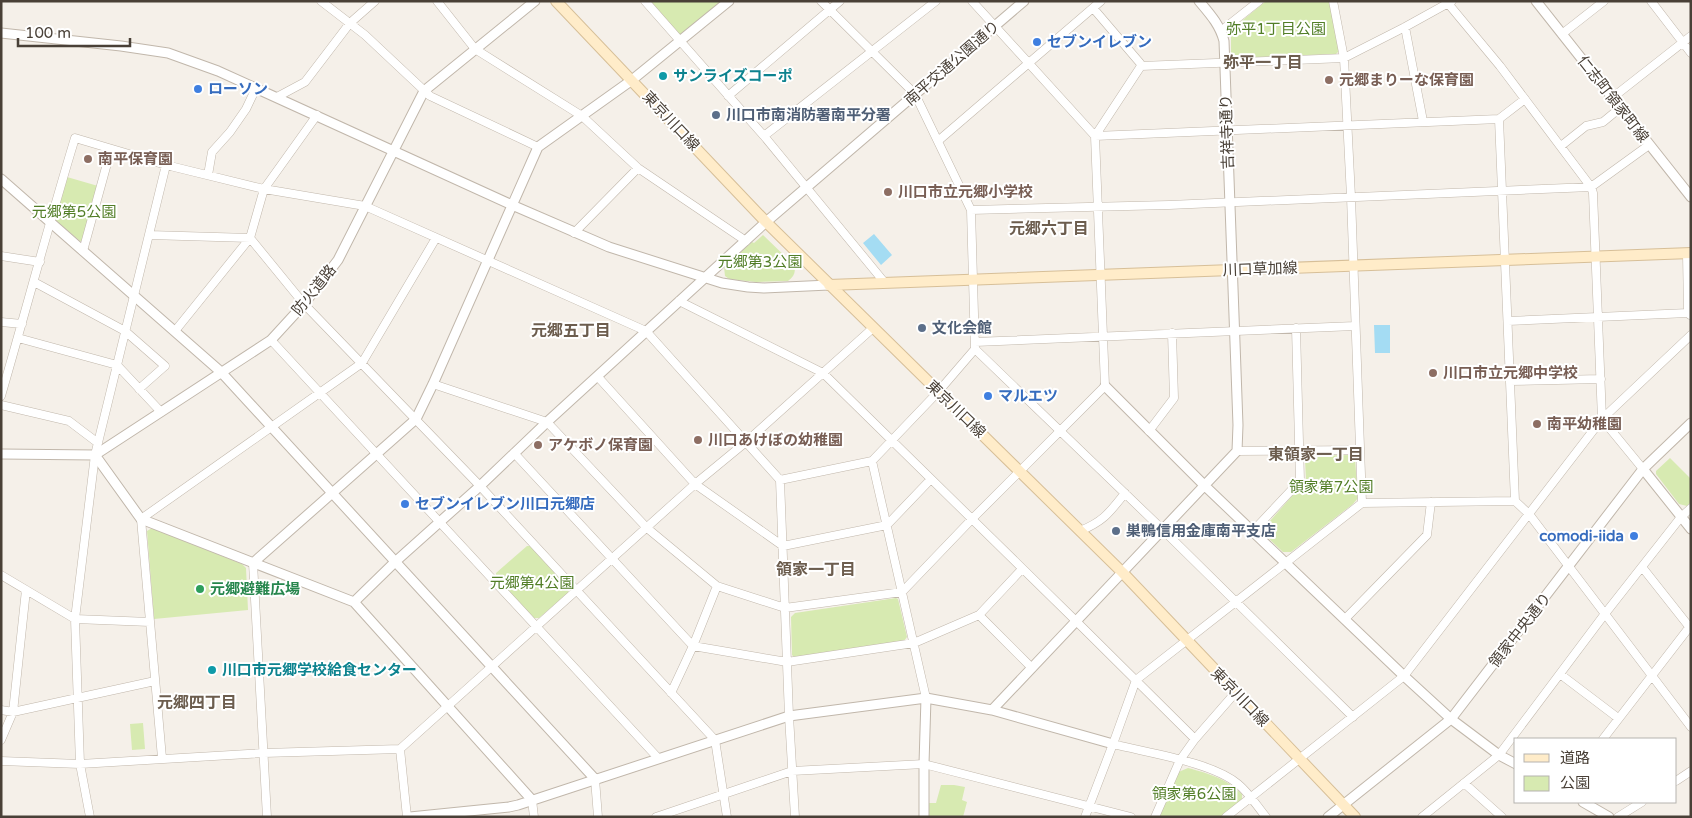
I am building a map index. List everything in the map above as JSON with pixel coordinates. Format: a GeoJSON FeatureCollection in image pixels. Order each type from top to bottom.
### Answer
{"type":"FeatureCollection","features":[{"type":"Feature","properties":{"kind":"main road","name":"東京川口線"},"geometry":{"type":"LineString","coordinates":[[556,1],[766,222],[1122,572],[1355,817]]}},
{"type":"Feature","properties":{"kind":"main road","name":"川口草加線"},"geometry":{"type":"LineString","coordinates":[[829,285],[1689,253]]}},
{"type":"Feature","properties":{"kind":"street"},"geometry":{"type":"LineString","coordinates":[[321,1],[372,42],[430,96],[538,147]]}},
{"type":"Feature","properties":{"kind":"street"},"geometry":{"type":"LineString","coordinates":[[277,97],[304,82],[350,24],[375,1]]}},
{"type":"Feature","properties":{"kind":"street"},"geometry":{"type":"LineString","coordinates":[[437,1],[475,49],[582,116],[638,168],[746,241]]}},
{"type":"Feature","properties":{"kind":"street","name":"防火道路"},"geometry":{"type":"LineString","coordinates":[[95,456],[271,340],[304,304],[338,260],[424,90],[534,1]]}},
{"type":"Feature","properties":{"kind":"street"},"geometry":{"type":"LineString","coordinates":[[645,1],[764,136],[886,282]]}},
{"type":"Feature","properties":{"kind":"street"},"geometry":{"type":"LineString","coordinates":[[253,563],[416,419],[538,147],[632,80],[729,1]]}},
{"type":"Feature","properties":{"kind":"street"},"geometry":{"type":"LineString","coordinates":[[780,480],[872,461],[938,392],[975,345],[971,210],[915,94],[821,1]]}},
{"type":"Feature","properties":{"kind":"street"},"geometry":{"type":"LineString","coordinates":[[728,96],[840,1]]}},
{"type":"Feature","properties":{"kind":"street"},"geometry":{"type":"LineString","coordinates":[[764,136],[936,1]]}},
{"type":"Feature","properties":{"kind":"street"},"geometry":{"type":"LineString","coordinates":[[972,1],[1095,136]]}},
{"type":"Feature","properties":{"kind":"street","name":"南平交通公園通り"},"geometry":{"type":"LineString","coordinates":[[354,602],[395,562],[440,523],[646,331],[806,186],[1024,1]]}},
{"type":"Feature","properties":{"kind":"street"},"geometry":{"type":"LineString","coordinates":[[938,140],[1101,1]]}},
{"type":"Feature","properties":{"kind":"street","name":"吉祥寺通り"},"geometry":{"type":"LineString","coordinates":[[1199,1],[1221,31],[1224,41],[1238,425],[1236,451]]}},
{"type":"Feature","properties":{"kind":"street"},"geometry":{"type":"LineString","coordinates":[[1221,31],[1260,1]]}},
{"type":"Feature","properties":{"kind":"street"},"geometry":{"type":"LineString","coordinates":[[1333,1],[1344,58],[1362,503]]}},
{"type":"Feature","properties":{"kind":"street","name":"仁志町領家町線"},"geometry":{"type":"LineString","coordinates":[[1536,1],[1691,197]]}},
{"type":"Feature","properties":{"kind":"street"},"geometry":{"type":"LineString","coordinates":[[1562,34],[1604,1]]}},
{"type":"Feature","properties":{"kind":"street"},"geometry":{"type":"LineString","coordinates":[[1651,1],[1691,53]]}},
{"type":"Feature","properties":{"kind":"street"},"geometry":{"type":"LineString","coordinates":[[1141,66],[1344,58],[1449,2],[1591,186],[1594,193],[1602,419],[1691,529]]}},
{"type":"Feature","properties":{"kind":"street"},"geometry":{"type":"LineString","coordinates":[[1093,8],[1141,66],[1095,136],[1105,386],[1205,486],[1404,676],[1452,719],[1499,755],[1514,763]]}},
{"type":"Feature","properties":{"kind":"street"},"geometry":{"type":"LineString","coordinates":[[1405,27],[1423,121]]}},
{"type":"Feature","properties":{"kind":"street"},"geometry":{"type":"LineString","coordinates":[[1,33],[168,53],[218,71],[574,233],[609,247],[705,278],[756,288],[829,285]]}},
{"type":"Feature","properties":{"kind":"street"},"geometry":{"type":"LineString","coordinates":[[1612,98],[1691,36]]}},
{"type":"Feature","properties":{"kind":"street"},"geometry":{"type":"LineString","coordinates":[[208,175],[212,152],[246,109],[256,88]]}},
{"type":"Feature","properties":{"kind":"street"},"geometry":{"type":"LineString","coordinates":[[1095,136],[1499,119],[1525,99]]}},
{"type":"Feature","properties":{"kind":"street"},"geometry":{"type":"LineString","coordinates":[[1560,146],[1586,126],[1603,122],[1620,108]]}},
{"type":"Feature","properties":{"kind":"street"},"geometry":{"type":"LineString","coordinates":[[175,331],[250,238],[264,189],[317,115]]}},
{"type":"Feature","properties":{"kind":"street"},"geometry":{"type":"LineString","coordinates":[[1499,119],[1515,501],[1528,514],[1650,676],[1691,727]]}},
{"type":"Feature","properties":{"kind":"street"},"geometry":{"type":"LineString","coordinates":[[1,396],[75,138],[166,165],[264,189],[365,206],[646,331],[780,480],[789,716],[795,817]]}},
{"type":"Feature","properties":{"kind":"street"},"geometry":{"type":"LineString","coordinates":[[971,210],[1097,208],[1591,186],[1649,144]]}},
{"type":"Feature","properties":{"kind":"street"},"geometry":{"type":"LineString","coordinates":[[83,251],[111,149]]}},
{"type":"Feature","properties":{"kind":"street"},"geometry":{"type":"LineString","coordinates":[[90,817],[80,764],[75,619],[95,456],[166,165]]}},
{"type":"Feature","properties":{"kind":"street"},"geometry":{"type":"LineString","coordinates":[[574,233],[638,168]]}},
{"type":"Feature","properties":{"kind":"street"},"geometry":{"type":"LineString","coordinates":[[2,182],[50,221],[221,372],[595,779],[598,817]]}},
{"type":"Feature","properties":{"kind":"street"},"geometry":{"type":"LineString","coordinates":[[149,234],[250,238],[304,304],[480,486],[715,740],[727,817]]}},
{"type":"Feature","properties":{"kind":"street"},"geometry":{"type":"LineString","coordinates":[[141,519],[362,363],[436,238]]}},
{"type":"Feature","properties":{"kind":"street"},"geometry":{"type":"LineString","coordinates":[[1508,320],[1689,315],[1689,253]]}},
{"type":"Feature","properties":{"kind":"street"},"geometry":{"type":"LineString","coordinates":[[1,256],[40,262]]}},
{"type":"Feature","properties":{"kind":"street"},"geometry":{"type":"LineString","coordinates":[[34,282],[125,331],[165,366],[140,389]]}},
{"type":"Feature","properties":{"kind":"street"},"geometry":{"type":"LineString","coordinates":[[679,301],[822,373],[1076,620],[1195,739]]}},
{"type":"Feature","properties":{"kind":"street"},"geometry":{"type":"LineString","coordinates":[[1,322],[22,324]]}},
{"type":"Feature","properties":{"kind":"street"},"geometry":{"type":"LineString","coordinates":[[975,345],[1102,336],[1355,326]]}},
{"type":"Feature","properties":{"kind":"street"},"geometry":{"type":"LineString","coordinates":[[1,761],[80,764],[264,753],[400,749],[695,484],[746,442],[873,328]]}},
{"type":"Feature","properties":{"kind":"street"},"geometry":{"type":"LineString","coordinates":[[1253,531],[1300,481],[1296,328]]}},
{"type":"Feature","properties":{"kind":"street"},"geometry":{"type":"LineString","coordinates":[[1149,430],[1174,398],[1172,333]]}},
{"type":"Feature","properties":{"kind":"street"},"geometry":{"type":"LineString","coordinates":[[1226,817],[1404,676],[1602,419],[1691,336]]}},
{"type":"Feature","properties":{"kind":"street"},"geometry":{"type":"LineString","coordinates":[[18,338],[117,365],[161,412]]}},
{"type":"Feature","properties":{"kind":"street"},"geometry":{"type":"LineString","coordinates":[[271,340],[658,758]]}},
{"type":"Feature","properties":{"kind":"street"},"geometry":{"type":"LineString","coordinates":[[975,345],[1352,717]]}},
{"type":"Feature","properties":{"kind":"street"},"geometry":{"type":"LineString","coordinates":[[598,377],[695,484],[783,546],[887,525],[931,479]]}},
{"type":"Feature","properties":{"kind":"street"},"geometry":{"type":"LineString","coordinates":[[1510,381],[1601,379]]}},
{"type":"Feature","properties":{"kind":"street"},"geometry":{"type":"LineString","coordinates":[[433,384],[548,422],[647,528],[717,586],[785,608],[902,592],[1019,471],[1105,386]]}},
{"type":"Feature","properties":{"kind":"street"},"geometry":{"type":"LineString","coordinates":[[1,405],[69,421],[98,443]]}},
{"type":"Feature","properties":{"kind":"street","name":"領家中央通り"},"geometry":{"type":"LineString","coordinates":[[1328,817],[1452,719],[1643,469],[1691,422]]}},
{"type":"Feature","properties":{"kind":"street"},"geometry":{"type":"LineString","coordinates":[[992,710],[1236,451],[1360,450]]}},
{"type":"Feature","properties":{"kind":"street"},"geometry":{"type":"LineString","coordinates":[[1,454],[95,456]]}},
{"type":"Feature","properties":{"kind":"street"},"geometry":{"type":"LineString","coordinates":[[514,454],[693,646],[787,662],[914,643],[980,615],[1022,569]]}},
{"type":"Feature","properties":{"kind":"street"},"geometry":{"type":"LineString","coordinates":[[95,456],[141,519],[162,758]]}},
{"type":"Feature","properties":{"kind":"street"},"geometry":{"type":"LineString","coordinates":[[872,461],[926,698],[924,817]]}},
{"type":"Feature","properties":{"kind":"street"},"geometry":{"type":"LineString","coordinates":[[1080,531],[1107,517],[1125,493]]}},
{"type":"Feature","properties":{"kind":"street"},"geometry":{"type":"LineString","coordinates":[[1085,817],[1136,680],[1362,503],[1515,501]]}},
{"type":"Feature","properties":{"kind":"street"},"geometry":{"type":"LineString","coordinates":[[1345,619],[1427,535],[1431,502]]}},
{"type":"Feature","properties":{"kind":"street"},"geometry":{"type":"LineString","coordinates":[[1422,817],[1432,814],[1464,783],[1499,755],[1604,615],[1681,517],[1691,508]]}},
{"type":"Feature","properties":{"kind":"street"},"geometry":{"type":"LineString","coordinates":[[141,519],[354,602],[532,800],[534,817]]}},
{"type":"Feature","properties":{"kind":"street"},"geometry":{"type":"LineString","coordinates":[[253,563],[267,817]]}},
{"type":"Feature","properties":{"kind":"street"},"geometry":{"type":"LineString","coordinates":[[1604,738],[1650,676],[1690,627],[1642,567]]}},
{"type":"Feature","properties":{"kind":"street"},"geometry":{"type":"LineString","coordinates":[[1,575],[75,619],[150,622]]}},
{"type":"Feature","properties":{"kind":"street"},"geometry":{"type":"LineString","coordinates":[[671,693],[693,646],[717,586]]}},
{"type":"Feature","properties":{"kind":"street"},"geometry":{"type":"LineString","coordinates":[[1,740],[13,712],[26,590]]}},
{"type":"Feature","properties":{"kind":"street"},"geometry":{"type":"LineString","coordinates":[[980,615],[1032,668]]}},
{"type":"Feature","properties":{"kind":"street"},"geometry":{"type":"LineString","coordinates":[[1560,674],[1618,718]]}},
{"type":"Feature","properties":{"kind":"street"},"geometry":{"type":"LineString","coordinates":[[1,710],[13,712],[155,681]]}},
{"type":"Feature","properties":{"kind":"street"},"geometry":{"type":"LineString","coordinates":[[1155,817],[1180,760],[1195,739],[1236,692]]}},
{"type":"Feature","properties":{"kind":"street"},"geometry":{"type":"LineString","coordinates":[[400,749],[409,817],[510,807],[789,716],[926,698],[992,710],[1212,769],[1224,774],[1238,784],[1251,797],[1266,817]]}},
{"type":"Feature","properties":{"kind":"street"},"geometry":{"type":"LineString","coordinates":[[656,817],[792,771],[924,764],[1131,817]]}},
{"type":"Feature","properties":{"kind":"street"},"geometry":{"type":"LineString","coordinates":[[1677,780],[1691,771]]}},
{"type":"Feature","properties":{"kind":"street"},"geometry":{"type":"LineString","coordinates":[[1464,783],[1502,817]]}},
{"type":"Feature","properties":{"kind":"street"},"geometry":{"type":"LineString","coordinates":[[1585,803],[1609,817]]}},
{"type":"Feature","properties":{"kind":"street"},"geometry":{"type":"LineString","coordinates":[[1618,817],[1640,803]]}},
{"type":"Feature","properties":{"kind":"green space"},"geometry":{"type":"Polygon","coordinates":[[[649,1],[722,1],[682,34],[677,34],[649,1]]]}},
{"type":"Feature","properties":{"kind":"green space","name":"弥平1丁目公園"},"geometry":{"type":"Polygon","coordinates":[[[1266,1],[1330,1],[1340,50],[1336,54],[1234,58],[1231,56],[1231,33],[1233,28],[1266,1]]]}},
{"type":"Feature","properties":{"kind":"green space","name":"元郷第5公園"},"geometry":{"type":"Polygon","coordinates":[[[67,177],[98,186],[83,241],[80,241],[56,221],[55,216],[67,177]]]}},
{"type":"Feature","properties":{"kind":"green space","name":"元郷第3公園"},"geometry":{"type":"Polygon","coordinates":[[[763,235],[792,263],[795,270],[792,277],[788,281],[756,282],[729,279],[725,276],[724,267],[752,242],[754,243],[763,235]]]}},
{"type":"Feature","properties":{"kind":"green space","name":"領家第7公園"},"geometry":{"type":"Polygon","coordinates":[[[1351,455],[1355,459],[1358,498],[1353,504],[1291,552],[1283,552],[1263,533],[1263,529],[1306,480],[1305,459],[1307,456],[1351,455]]]}},
{"type":"Feature","properties":{"kind":"green space"},"geometry":{"type":"Polygon","coordinates":[[[1670,458],[1691,479],[1691,502],[1687,506],[1679,504],[1656,474],[1656,471],[1670,458]]]}},
{"type":"Feature","properties":{"kind":"green space","name":"元郷避難広場"},"geometry":{"type":"Polygon","coordinates":[[[152,528],[242,564],[246,568],[248,610],[154,619],[147,531],[152,528]]]}},
{"type":"Feature","properties":{"kind":"green space","name":"元郷第4公園"},"geometry":{"type":"Polygon","coordinates":[[[527,546],[530,546],[569,588],[568,593],[539,618],[533,618],[496,578],[496,573],[527,546]]]}},
{"type":"Feature","properties":{"kind":"green space"},"geometry":{"type":"Polygon","coordinates":[[[898,599],[907,637],[904,641],[795,658],[792,655],[791,617],[795,613],[898,599]]]}},
{"type":"Feature","properties":{"kind":"green space"},"geometry":{"type":"Polygon","coordinates":[[[143,723],[145,749],[132,750],[130,724],[143,723]]]}},
{"type":"Feature","properties":{"kind":"green space","name":"領家第6公園"},"geometry":{"type":"Polygon","coordinates":[[[1188,768],[1223,780],[1242,794],[1242,800],[1220,817],[1158,817],[1176,773],[1188,768]]]}},
{"type":"Feature","properties":{"kind":"green space"},"geometry":{"type":"Polygon","coordinates":[[[941,785],[965,787],[962,800],[967,802],[963,817],[929,817],[929,803],[936,803],[941,785]]]}},
{"type":"Feature","properties":{"kind":"water"},"geometry":{"type":"Polygon","coordinates":[[[874,234],[892,255],[881,265],[863,243],[874,234]]]}},
{"type":"Feature","properties":{"kind":"water"},"geometry":{"type":"Polygon","coordinates":[[[1374,325],[1390,325],[1390,353],[1375,353],[1374,325]]]}},
{"type":"Feature","properties":{"kind":"place","name":"セブンイレブン"},"geometry":{"type":"Point","coordinates":[1037,42]}},
{"type":"Feature","properties":{"kind":"place","name":"サンライズコーポ"},"geometry":{"type":"Point","coordinates":[663,76]}},
{"type":"Feature","properties":{"kind":"place","name":"元郷まりーな保育園"},"geometry":{"type":"Point","coordinates":[1329,80]}},
{"type":"Feature","properties":{"kind":"place","name":"ローソン"},"geometry":{"type":"Point","coordinates":[198,89]}},
{"type":"Feature","properties":{"kind":"place","name":"川口市南消防署南平分署"},"geometry":{"type":"Point","coordinates":[716,115]}},
{"type":"Feature","properties":{"kind":"place","name":"南平保育園"},"geometry":{"type":"Point","coordinates":[88,159]}},
{"type":"Feature","properties":{"kind":"place","name":"川口市立元郷小学校"},"geometry":{"type":"Point","coordinates":[888,192]}},
{"type":"Feature","properties":{"kind":"place","name":"文化会館"},"geometry":{"type":"Point","coordinates":[922,328]}},
{"type":"Feature","properties":{"kind":"place","name":"川口市立元郷中学校"},"geometry":{"type":"Point","coordinates":[1433,373]}},
{"type":"Feature","properties":{"kind":"place","name":"マルエツ"},"geometry":{"type":"Point","coordinates":[988,396]}},
{"type":"Feature","properties":{"kind":"place","name":"南平幼稚園"},"geometry":{"type":"Point","coordinates":[1537,424]}},
{"type":"Feature","properties":{"kind":"place","name":"川口あけぼの幼稚園"},"geometry":{"type":"Point","coordinates":[698,440]}},
{"type":"Feature","properties":{"kind":"place","name":"アケボノ保育園"},"geometry":{"type":"Point","coordinates":[538,445]}},
{"type":"Feature","properties":{"kind":"place","name":"セブンイレブン川口元郷店"},"geometry":{"type":"Point","coordinates":[405,504]}},
{"type":"Feature","properties":{"kind":"place","name":"巣鴨信用金庫南平支店"},"geometry":{"type":"Point","coordinates":[1116,531]}},
{"type":"Feature","properties":{"kind":"place","name":"comodi-iida"},"geometry":{"type":"Point","coordinates":[1634,536]}},
{"type":"Feature","properties":{"kind":"place","name":"元郷避難広場"},"geometry":{"type":"Point","coordinates":[200,589]}},
{"type":"Feature","properties":{"kind":"place","name":"川口市元郷学校給食センター"},"geometry":{"type":"Point","coordinates":[212,670]}},
{"type":"Feature","properties":{"kind":"district","name":"弥平一丁目"},"geometry":{"type":"Point","coordinates":[1263,62]}},
{"type":"Feature","properties":{"kind":"district","name":"元郷六丁目"},"geometry":{"type":"Point","coordinates":[1049,228]}},
{"type":"Feature","properties":{"kind":"district","name":"元郷五丁目"},"geometry":{"type":"Point","coordinates":[571,330]}},
{"type":"Feature","properties":{"kind":"district","name":"東領家一丁目"},"geometry":{"type":"Point","coordinates":[1316,454]}},
{"type":"Feature","properties":{"kind":"district","name":"領家一丁目"},"geometry":{"type":"Point","coordinates":[816,569]}},
{"type":"Feature","properties":{"kind":"district","name":"元郷四丁目"},"geometry":{"type":"Point","coordinates":[197,702]}}]}
